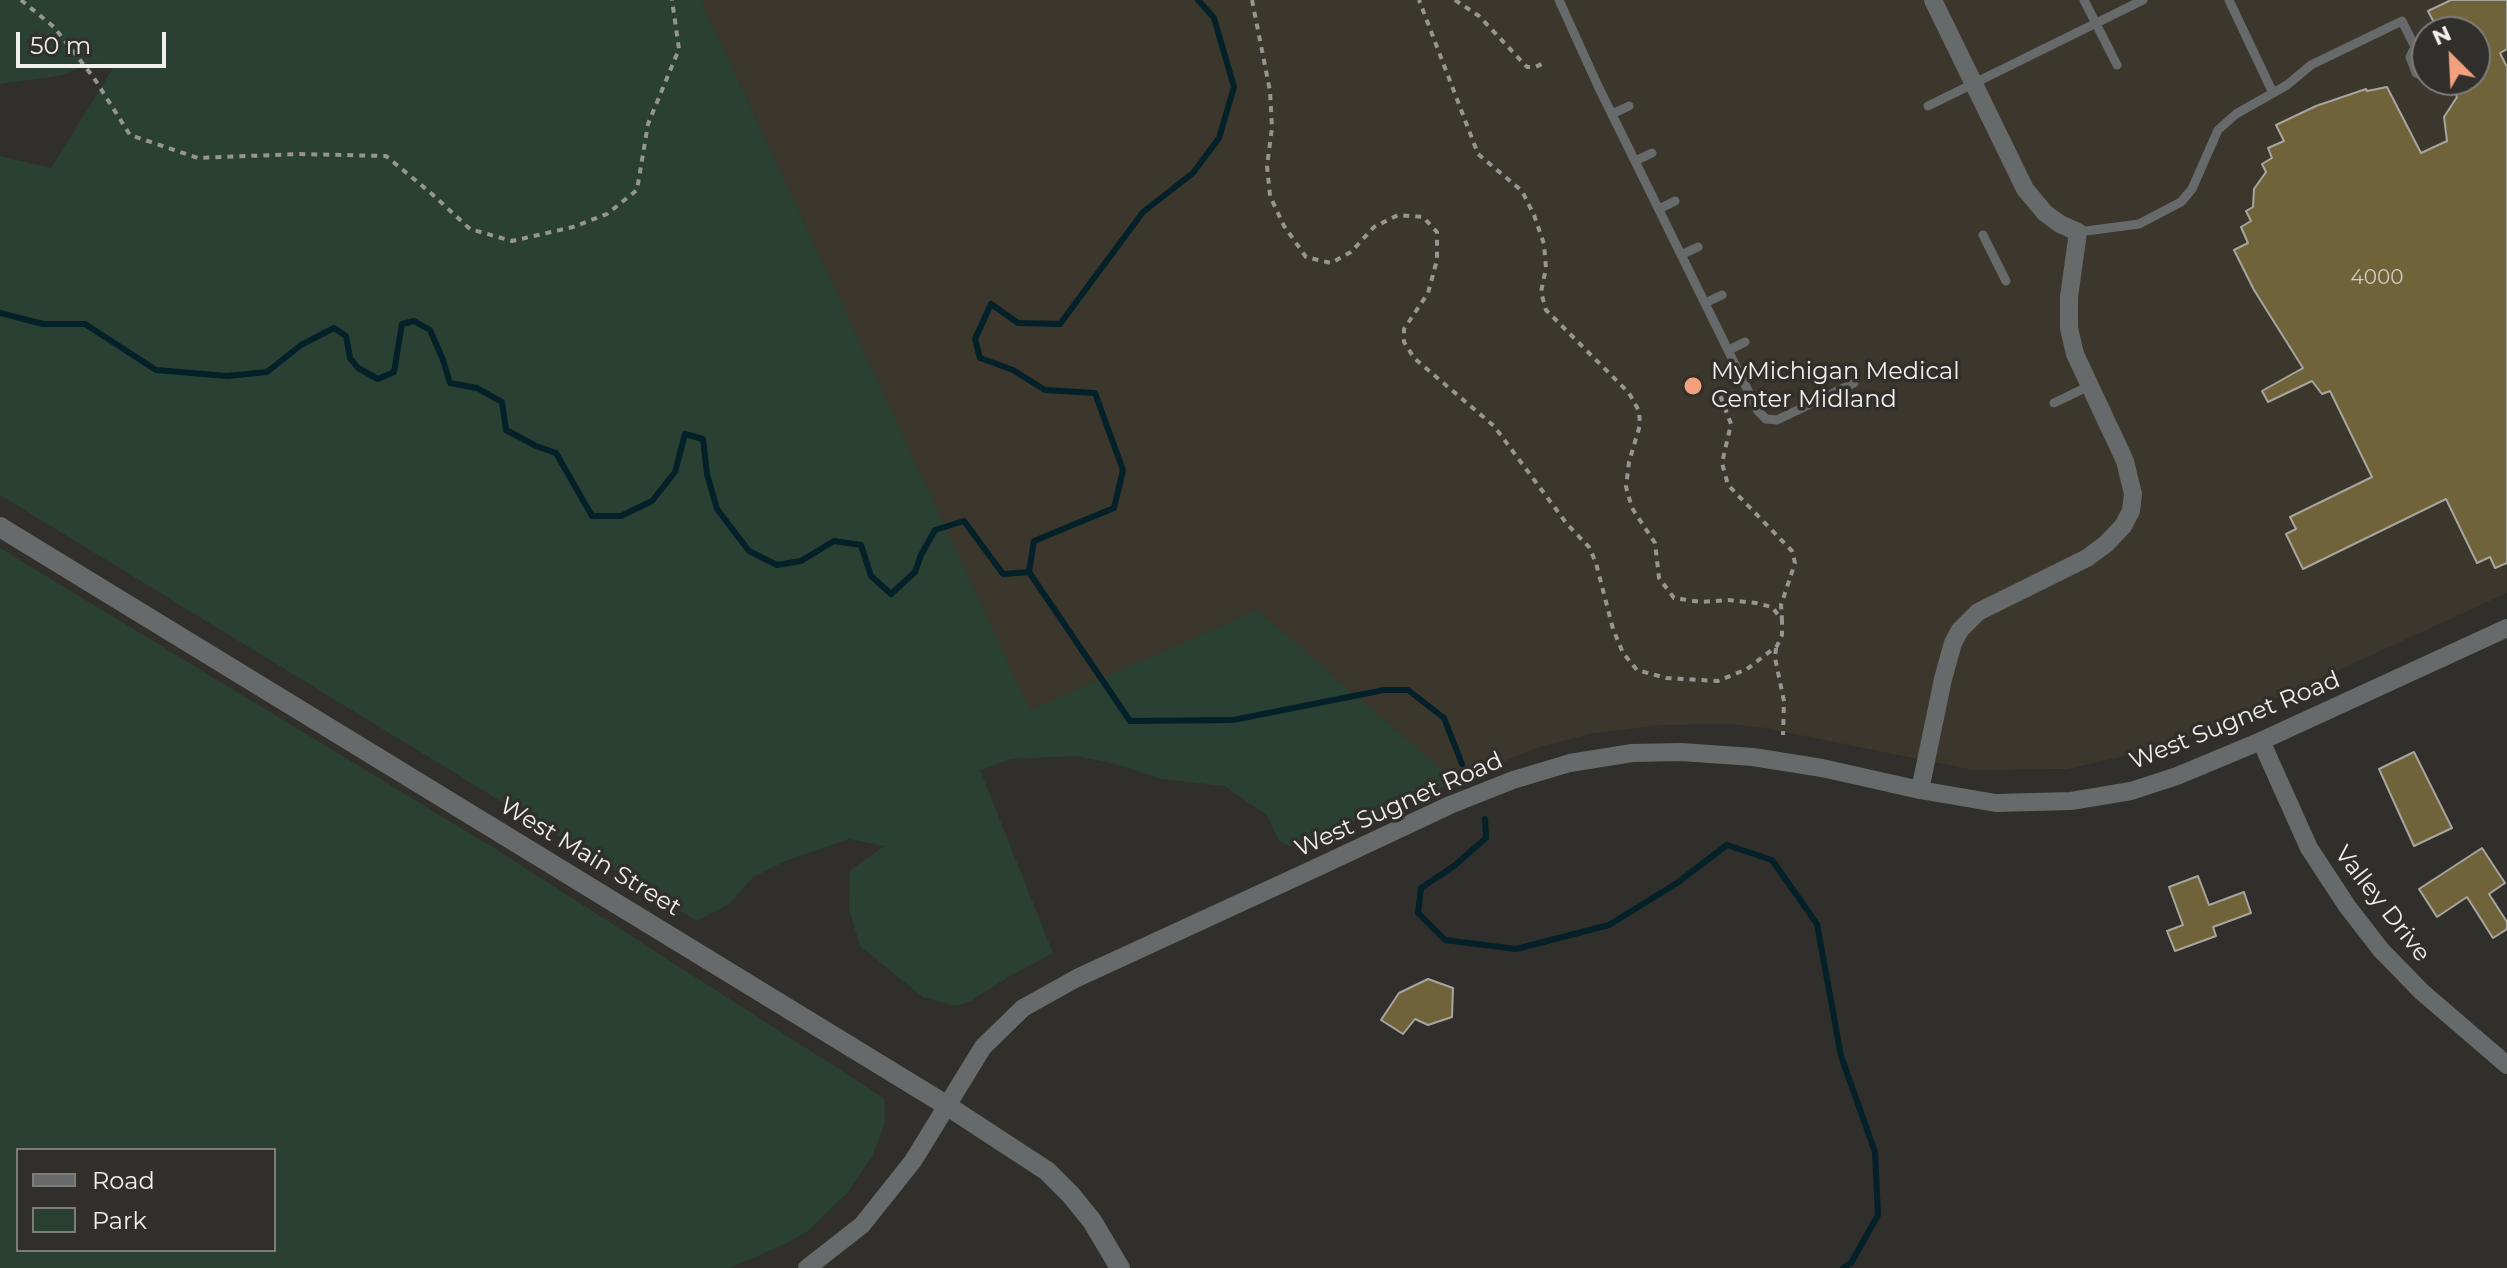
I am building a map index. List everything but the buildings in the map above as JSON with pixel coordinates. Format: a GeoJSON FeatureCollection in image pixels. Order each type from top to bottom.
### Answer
{"type":"FeatureCollection","features":[{"type":"Feature","properties":{"kind":"street"},"geometry":{"type":"LineString","coordinates":[[1920,790],[1943,679],[1960,630],[1978,612],[2087,558],[2106,544],[2123,526],[2131,511],[2133,494],[2128,470],[2075,354],[2069,328],[2069,297],[2078,232],[2060,224],[2025,189],[1933,0]]}},
{"type":"Feature","properties":{"kind":"street","name":"West Main Street"},"geometry":{"type":"LineString","coordinates":[[0,527],[946,1105],[1047,1171],[1092,1221],[1120,1268]]}},
{"type":"Feature","properties":{"kind":"street","name":"West Sugnet Road"},"geometry":{"type":"LineString","coordinates":[[807,1268],[862,1225],[913,1161],[983,1047],[1023,1008],[1078,978],[1423,817],[1513,780],[1570,763],[1632,753],[1681,752],[1781,761],[1996,803],[2071,801],[2131,791],[2177,776],[2261,741],[2507,628]]}},
{"type":"Feature","properties":{"kind":"street","name":"Valley Drive"},"geometry":{"type":"LineString","coordinates":[[2261,741],[2309,848],[2347,906],[2381,950],[2422,992],[2507,1065]]}},
{"type":"Feature","properties":{"kind":"lane"},"geometry":{"type":"LineString","coordinates":[[1559,0],[1758,411],[1766,419],[1777,420],[1854,383]]}},
{"type":"Feature","properties":{"kind":"lane"},"geometry":{"type":"LineString","coordinates":[[2084,0],[2117,65]]}},
{"type":"Feature","properties":{"kind":"lane"},"geometry":{"type":"LineString","coordinates":[[1928,106],[2143,0]]}},
{"type":"Feature","properties":{"kind":"lane"},"geometry":{"type":"LineString","coordinates":[[2229,0],[2273,93]]}},
{"type":"Feature","properties":{"kind":"lane"},"geometry":{"type":"LineString","coordinates":[[2078,232],[2139,224],[2181,202],[2192,189],[2218,130],[2236,114],[2273,93],[2311,65],[2402,21],[2411,39]]}},
{"type":"Feature","properties":{"kind":"lane"},"geometry":{"type":"LineString","coordinates":[[1612,114],[1629,106]]}},
{"type":"Feature","properties":{"kind":"lane"},"geometry":{"type":"LineString","coordinates":[[1635,161],[1652,153]]}},
{"type":"Feature","properties":{"kind":"lane"},"geometry":{"type":"LineString","coordinates":[[1659,209],[1675,201]]}},
{"type":"Feature","properties":{"kind":"lane"},"geometry":{"type":"LineString","coordinates":[[1983,235],[2006,281]]}},
{"type":"Feature","properties":{"kind":"lane"},"geometry":{"type":"LineString","coordinates":[[1681,255],[1698,247]]}},
{"type":"Feature","properties":{"kind":"lane"},"geometry":{"type":"LineString","coordinates":[[1705,303],[1722,295]]}},
{"type":"Feature","properties":{"kind":"lane"},"geometry":{"type":"LineString","coordinates":[[1729,350],[1745,342]]}},
{"type":"Feature","properties":{"kind":"lane"},"geometry":{"type":"LineString","coordinates":[[2054,403],[2089,386]]}},
{"type":"Feature","properties":{"kind":"path"},"geometry":{"type":"LineString","coordinates":[[21,0],[54,27],[94,78],[130,135],[198,158],[298,154],[386,156],[470,229],[512,241],[573,227],[607,214],[637,190],[648,124],[679,49],[672,0]]}},
{"type":"Feature","properties":{"kind":"path"},"geometry":{"type":"LineString","coordinates":[[1252,0],[1270,91],[1272,128],[1267,166],[1270,196],[1284,226],[1306,257],[1331,263],[1351,252],[1374,227],[1398,215],[1423,217],[1437,232],[1437,260],[1428,293],[1404,329],[1404,342],[1414,358],[1494,426],[1567,524],[1589,547],[1623,653],[1637,670],[1666,678],[1718,681],[1747,669],[1777,646]]}},
{"type":"Feature","properties":{"kind":"path"},"geometry":{"type":"LineString","coordinates":[[1419,0],[1478,154],[1522,191],[1534,215],[1544,244],[1546,268],[1541,292],[1546,310],[1629,393],[1639,411],[1640,425],[1629,462],[1626,487],[1632,508],[1655,543],[1659,578],[1674,598],[1756,603],[1772,607],[1782,620]]}},
{"type":"Feature","properties":{"kind":"path"},"geometry":{"type":"LineString","coordinates":[[1455,0],[1479,16],[1527,67],[1542,64]]}},
{"type":"Feature","properties":{"kind":"path"},"geometry":{"type":"LineString","coordinates":[[1734,392],[1721,398],[1731,424],[1722,463],[1728,485],[1792,551],[1795,563],[1781,605],[1782,635],[1775,658],[1784,701],[1783,735]]}},
{"type":"Feature","properties":{"kind":"shaded area","name":"MyMichigan Medical Center Midland"},"geometry":{"type":"Polygon","coordinates":[[[701,0],[2507,0],[2507,593],[2197,735],[2169,746],[2067,769],[1973,770],[1765,728],[1731,724],[1661,725],[1594,733],[1536,748],[1456,782],[1257,610],[1030,711],[701,0]]]}},
{"type":"Feature","properties":{"kind":"green space"},"geometry":{"type":"Polygon","coordinates":[[[0,0],[701,0],[1030,710],[1257,610],[1456,782],[1289,846],[1279,841],[1267,815],[1224,786],[1162,779],[1116,764],[1075,756],[1011,759],[980,770],[1053,953],[971,1001],[956,1006],[923,997],[860,946],[849,909],[850,870],[885,846],[849,839],[785,861],[753,877],[729,904],[697,921],[0,495],[0,156],[51,168],[115,65],[89,63],[63,75],[0,84],[0,0]]]}},
{"type":"Feature","properties":{"kind":"green space"},"geometry":{"type":"Polygon","coordinates":[[[0,548],[497,850],[884,1098],[885,1123],[872,1157],[848,1192],[808,1231],[730,1268],[0,1268],[0,548]]]}},
{"type":"Feature","properties":{"kind":"waterway"},"geometry":{"type":"LineString","coordinates":[[1198,0],[1214,18],[1234,87],[1219,138],[1193,173],[1143,212],[1060,324],[1018,323],[991,304],[975,339],[980,358],[1013,370],[1045,390],[1095,393],[1123,470],[1114,508],[1034,541],[1029,572],[1130,721],[1233,720],[1384,690],[1408,690],[1444,718],[1462,764]]}},
{"type":"Feature","properties":{"kind":"waterway"},"geometry":{"type":"LineString","coordinates":[[0,313],[43,324],[85,324],[156,370],[227,376],[267,372],[301,345],[334,328],[346,336],[350,358],[358,368],[378,379],[394,372],[402,324],[414,321],[430,330],[450,383],[477,388],[502,402],[506,430],[556,453],[592,516],[621,516],[652,501],[675,472],[685,434],[703,439],[707,474],[717,509],[749,551],[777,565],[801,561],[834,541],[861,545],[871,576],[891,594],[915,572],[935,530],[964,521],[1003,574],[1029,572]]}},
{"type":"Feature","properties":{"kind":"waterway"},"geometry":{"type":"LineString","coordinates":[[1485,819],[1486,838],[1454,866],[1421,888],[1418,913],[1445,940],[1516,949],[1609,925],[1677,883],[1727,845],[1772,860],[1817,924],[1841,1056],[1875,1152],[1878,1215],[1851,1263],[1843,1268]]}},
{"type":"Feature","properties":{"kind":"place","name":"MyMichigan Medical Center Midland"},"geometry":{"type":"Point","coordinates":[1693,386]}}]}
